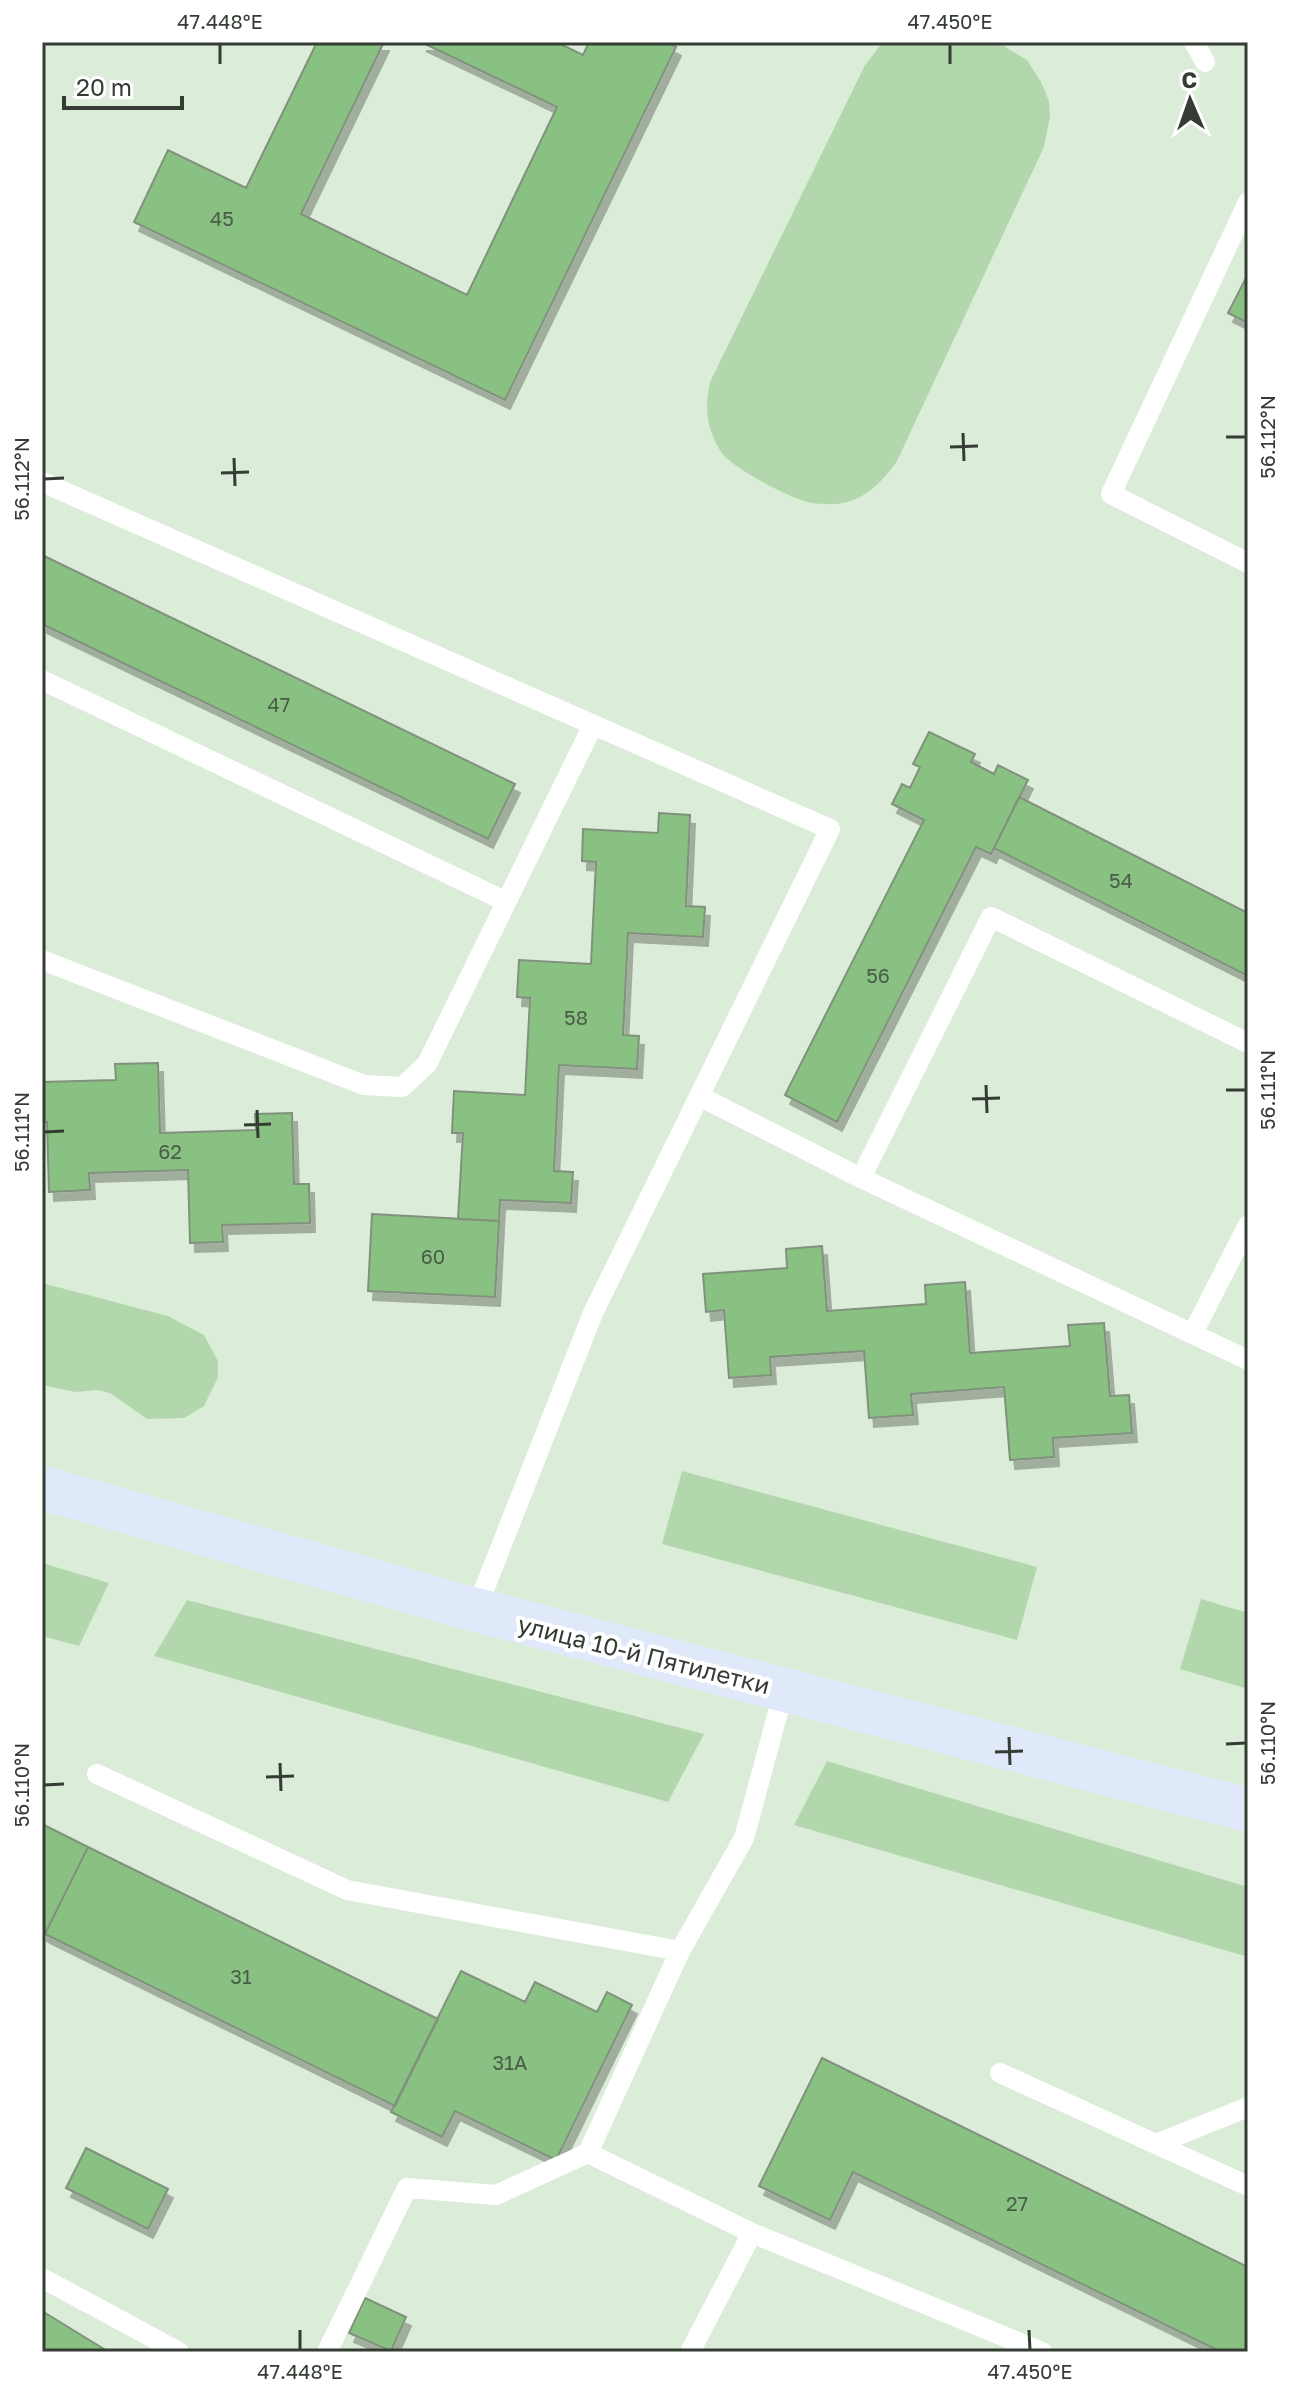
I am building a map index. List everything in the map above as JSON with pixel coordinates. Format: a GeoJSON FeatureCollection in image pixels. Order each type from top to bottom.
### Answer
{"type":"FeatureCollection","features":[{"type":"Feature","properties":{"kind":"main road","name":"улица 10-й Пятилетки"},"geometry":{"type":"LineString","coordinates":[[42,1488],[476,1610],[1248,1810]]}},
{"type":"Feature","properties":{"kind":"lane"},"geometry":{"type":"LineString","coordinates":[[1194,42],[1205,62]]}},
{"type":"Feature","properties":{"kind":"lane"},"geometry":{"type":"LineString","coordinates":[[1248,202],[1111,494],[1248,563]]}},
{"type":"Feature","properties":{"kind":"lane"},"geometry":{"type":"LineString","coordinates":[[42,482],[830,829],[593,1313],[476,1610]]}},
{"type":"Feature","properties":{"kind":"lane"},"geometry":{"type":"LineString","coordinates":[[42,680],[505,901]]}},
{"type":"Feature","properties":{"kind":"lane"},"geometry":{"type":"LineString","coordinates":[[42,960],[364,1085],[402,1087],[427,1064],[593,725]]}},
{"type":"Feature","properties":{"kind":"lane"},"geometry":{"type":"LineString","coordinates":[[861,1178],[991,917],[1248,1043]]}},
{"type":"Feature","properties":{"kind":"lane"},"geometry":{"type":"LineString","coordinates":[[699,1096],[861,1178],[1248,1360]]}},
{"type":"Feature","properties":{"kind":"lane"},"geometry":{"type":"LineString","coordinates":[[1193,1333],[1248,1225]]}},
{"type":"Feature","properties":{"kind":"lane"},"geometry":{"type":"LineString","coordinates":[[327,2352],[407,2188],[496,2195],[588,2153],[680,1951],[744,1838],[784,1690]]}},
{"type":"Feature","properties":{"kind":"lane"},"geometry":{"type":"LineString","coordinates":[[97,1774],[347,1890],[680,1951]]}},
{"type":"Feature","properties":{"kind":"lane"},"geometry":{"type":"LineString","coordinates":[[1000,2073],[1248,2186]]}},
{"type":"Feature","properties":{"kind":"lane"},"geometry":{"type":"LineString","coordinates":[[1156,2144],[1248,2107]]}},
{"type":"Feature","properties":{"kind":"lane"},"geometry":{"type":"LineString","coordinates":[[588,2153],[752,2233],[1042,2352]]}},
{"type":"Feature","properties":{"kind":"lane"},"geometry":{"type":"LineString","coordinates":[[690,2352],[752,2233]]}},
{"type":"Feature","properties":{"kind":"lane"},"geometry":{"type":"LineString","coordinates":[[42,2278],[179,2352]]}},
{"type":"Feature","properties":{"kind":"green space"},"geometry":{"type":"Polygon","coordinates":[[[883,42],[997,42],[1027,60],[1049,101],[1050,116],[1044,147],[896,463],[879,483],[859,498],[839,504],[812,503],[763,482],[727,459],[716,444],[710,427],[708,391],[865,65],[883,42]]]}},
{"type":"Feature","properties":{"kind":"green space"},"geometry":{"type":"Polygon","coordinates":[[[42,1283],[168,1316],[204,1335],[218,1361],[218,1377],[204,1406],[184,1418],[147,1419],[110,1393],[97,1390],[76,1392],[42,1385],[42,1283]]]}},
{"type":"Feature","properties":{"kind":"green space"},"geometry":{"type":"Polygon","coordinates":[[[682,1471],[1037,1567],[1017,1640],[662,1544],[682,1471]]]}},
{"type":"Feature","properties":{"kind":"green space"},"geometry":{"type":"Polygon","coordinates":[[[42,1563],[109,1583],[79,1646],[42,1636],[42,1563]]]}},
{"type":"Feature","properties":{"kind":"green space"},"geometry":{"type":"Polygon","coordinates":[[[1201,1599],[1248,1613],[1248,1689],[1180,1669],[1201,1599]]]}},
{"type":"Feature","properties":{"kind":"green space"},"geometry":{"type":"Polygon","coordinates":[[[187,1600],[704,1734],[668,1802],[154,1656],[187,1600]]]}},
{"type":"Feature","properties":{"kind":"green space"},"geometry":{"type":"Polygon","coordinates":[[[827,1761],[1248,1887],[1248,1957],[794,1825],[827,1761]]]}},
{"type":"Feature","properties":{"kind":"building"},"geometry":{"type":"Polygon","coordinates":[[[317,42],[384,42],[301,214],[467,295],[557,107],[421,42],[556,42],[583,55],[589,42],[667,42],[676,47],[505,400],[134,222],[168,150],[246,188],[317,42]]]}},
{"type":"Feature","properties":{"kind":"building"},"geometry":{"type":"Polygon","coordinates":[[[1248,274],[1248,323],[1228,313],[1248,274]]]}},
{"type":"Feature","properties":{"kind":"building"},"geometry":{"type":"Polygon","coordinates":[[[42,555],[515,784],[488,839],[42,624],[42,555]]]}},
{"type":"Feature","properties":{"kind":"building"},"geometry":{"type":"Polygon","coordinates":[[[929,732],[975,754],[971,762],[994,774],[998,765],[1028,780],[991,854],[976,847],[837,1122],[785,1095],[924,820],[892,804],[902,784],[910,788],[920,767],[913,764],[929,732]]]}},
{"type":"Feature","properties":{"kind":"building"},"geometry":{"type":"Polygon","coordinates":[[[1019,797],[1248,913],[1248,976],[994,848],[1019,797]]]}},
{"type":"Feature","properties":{"kind":"building"},"geometry":{"type":"Polygon","coordinates":[[[659,813],[690,815],[686,906],[705,907],[703,937],[628,933],[623,1035],[639,1036],[637,1069],[559,1065],[554,1171],[573,1172],[571,1203],[500,1200],[499,1221],[458,1219],[463,1133],[452,1133],[454,1091],[525,1095],[530,998],[517,997],[519,960],[591,964],[596,862],[582,861],[583,829],[658,833],[659,813]]]}},
{"type":"Feature","properties":{"kind":"building"},"geometry":{"type":"Polygon","coordinates":[[[158,1063],[160,1133],[256,1130],[255,1114],[292,1113],[294,1184],[309,1184],[310,1223],[222,1225],[223,1242],[190,1243],[188,1170],[89,1173],[90,1190],[49,1192],[47,1122],[42,1122],[42,1082],[116,1080],[115,1064],[158,1063]]]}},
{"type":"Feature","properties":{"kind":"building"},"geometry":{"type":"Polygon","coordinates":[[[372,1214],[499,1221],[495,1297],[368,1291],[372,1214]]]}},
{"type":"Feature","properties":{"kind":"building"},"geometry":{"type":"Polygon","coordinates":[[[822,1246],[827,1311],[926,1304],[925,1285],[965,1282],[970,1353],[1070,1346],[1068,1325],[1104,1323],[1110,1396],[1129,1395],[1132,1433],[1053,1438],[1054,1457],[1010,1460],[1004,1387],[911,1394],[913,1415],[869,1418],[864,1351],[770,1357],[771,1375],[729,1378],[724,1310],[706,1312],[703,1274],[787,1268],[786,1249],[822,1246]]]}},
{"type":"Feature","properties":{"kind":"building"},"geometry":{"type":"Polygon","coordinates":[[[42,1824],[88,1847],[45,1934],[42,1932],[42,1824]]]}},
{"type":"Feature","properties":{"kind":"building"},"geometry":{"type":"Polygon","coordinates":[[[88,1847],[438,2019],[395,2106],[45,1934],[88,1847]]]}},
{"type":"Feature","properties":{"kind":"building"},"geometry":{"type":"Polygon","coordinates":[[[461,1971],[525,2002],[535,1982],[597,2012],[607,1992],[632,2005],[556,2160],[455,2111],[442,2137],[391,2112],[461,1971]]]}},
{"type":"Feature","properties":{"kind":"building"},"geometry":{"type":"Polygon","coordinates":[[[822,2058],[1248,2267],[1248,2352],[1221,2352],[853,2172],[830,2220],[759,2186],[822,2058]]]}},
{"type":"Feature","properties":{"kind":"building"},"geometry":{"type":"Polygon","coordinates":[[[86,2148],[168,2189],[148,2229],[66,2188],[86,2148]]]}},
{"type":"Feature","properties":{"kind":"building"},"geometry":{"type":"Polygon","coordinates":[[[365,2298],[406,2317],[391,2351],[349,2333],[365,2298]]]}},
{"type":"Feature","properties":{"kind":"building"},"geometry":{"type":"Polygon","coordinates":[[[42,2311],[104,2349],[102,2352],[42,2352],[42,2311]]]}}]}
